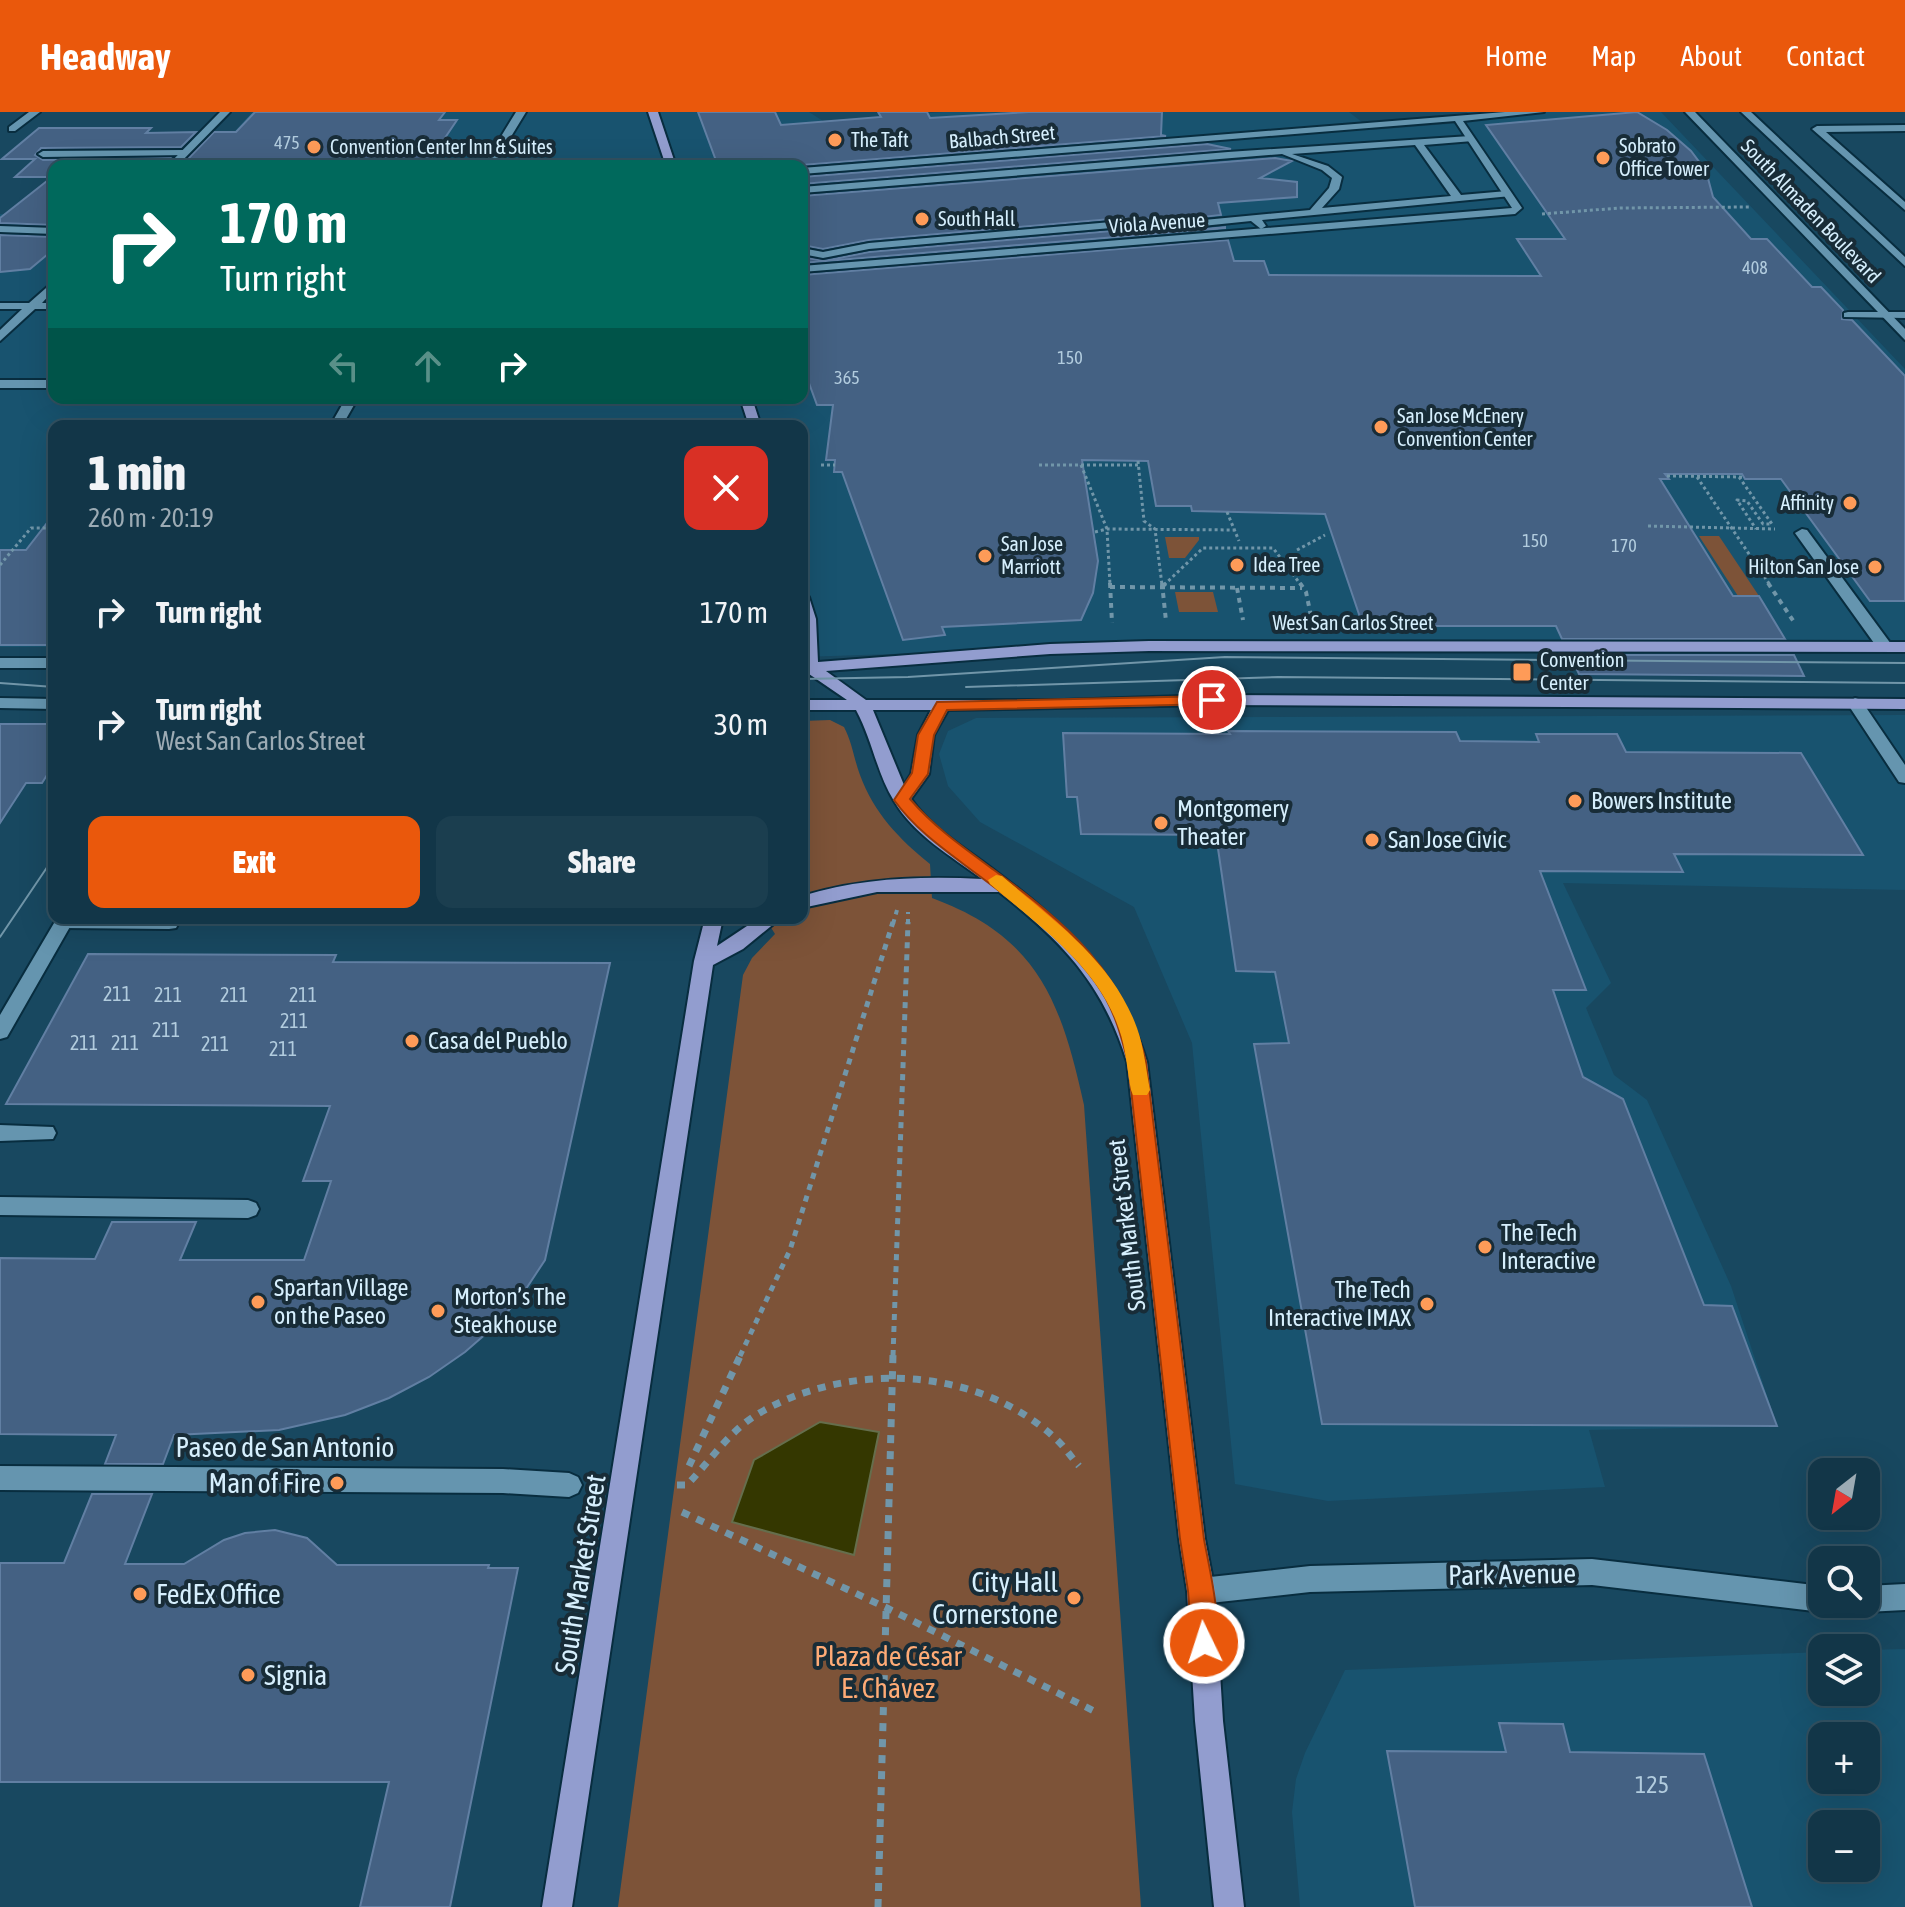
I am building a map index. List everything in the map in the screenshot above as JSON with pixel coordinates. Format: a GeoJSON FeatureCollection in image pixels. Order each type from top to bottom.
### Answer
{"type":"FeatureCollection","features":[{"type":"Feature","properties":{"kind":"main road"},"geometry":{"type":"LineString","coordinates":[[653,112],[669,160]]}},
{"type":"Feature","properties":{"kind":"main road","name":"West San Carlos Street"},"geometry":{"type":"LineString","coordinates":[[808,669],[1050,649],[1149,646],[1905,647]]}},
{"type":"Feature","properties":{"kind":"main road","name":"South Market Street"},"geometry":{"type":"LineString","coordinates":[[808,671],[861,704],[876,731],[902,800],[925,826],[1004,886],[1088,959],[1113,996],[1129,1030],[1137,1062],[1192,1539],[1201,1591],[1209,1721],[1229,1907]]}},
{"type":"Feature","properties":{"kind":"main road"},"geometry":{"type":"LineString","coordinates":[[808,705],[1212,700],[1905,704]]}},
{"type":"Feature","properties":{"kind":"main road"},"geometry":{"type":"LineString","coordinates":[[902,800],[920,774],[926,735],[942,705]]}},
{"type":"Feature","properties":{"kind":"main road"},"geometry":{"type":"LineString","coordinates":[[808,900],[870,886],[935,882],[1004,886]]}},
{"type":"Feature","properties":{"kind":"main road","name":"South Market Street"},"geometry":{"type":"LineString","coordinates":[[557,1907],[704,961],[713,924]]}},
{"type":"Feature","properties":{"kind":"main road"},"geometry":{"type":"LineString","coordinates":[[704,961],[736,944],[764,924]]}},
{"type":"Feature","properties":{"kind":"street"},"geometry":{"type":"LineString","coordinates":[[12,129],[35,112]]}},
{"type":"Feature","properties":{"kind":"street"},"geometry":{"type":"LineString","coordinates":[[178,160],[225,112]]}},
{"type":"Feature","properties":{"kind":"street"},"geometry":{"type":"LineString","coordinates":[[492,160],[521,112]]}},
{"type":"Feature","properties":{"kind":"street","name":"Balbach Street"},"geometry":{"type":"LineString","coordinates":[[808,171],[1539,112]]}},
{"type":"Feature","properties":{"kind":"street","name":"South Almaden Boulevard"},"geometry":{"type":"LineString","coordinates":[[1690,112],[1905,336]]}},
{"type":"Feature","properties":{"kind":"street","name":"South Almaden Boulevard"},"geometry":{"type":"LineString","coordinates":[[1746,112],[1905,263]]}},
{"type":"Feature","properties":{"kind":"street"},"geometry":{"type":"LineString","coordinates":[[808,252],[823,255],[869,246],[1150,222],[1183,225],[1507,194],[1457,118]]}},
{"type":"Feature","properties":{"kind":"street"},"geometry":{"type":"LineString","coordinates":[[1905,128],[1817,129],[1905,207]]}},
{"type":"Feature","properties":{"kind":"street"},"geometry":{"type":"LineString","coordinates":[[808,190],[1470,139]]}},
{"type":"Feature","properties":{"kind":"street"},"geometry":{"type":"LineString","coordinates":[[1417,142],[1458,199]]}},
{"type":"Feature","properties":{"kind":"street"},"geometry":{"type":"LineString","coordinates":[[1277,152],[1325,168],[1337,177],[1334,189],[1313,212]]}},
{"type":"Feature","properties":{"kind":"street"},"geometry":{"type":"LineString","coordinates":[[43,154],[184,153]]}},
{"type":"Feature","properties":{"kind":"street","name":"Viola Avenue"},"geometry":{"type":"LineString","coordinates":[[808,269],[1515,211],[1517,208],[1507,194]]}},
{"type":"Feature","properties":{"kind":"street"},"geometry":{"type":"LineString","coordinates":[[1254,218],[1266,232]]}},
{"type":"Feature","properties":{"kind":"street"},"geometry":{"type":"LineString","coordinates":[[0,229],[48,231]]}},
{"type":"Feature","properties":{"kind":"street"},"geometry":{"type":"LineString","coordinates":[[0,337],[48,290]]}},
{"type":"Feature","properties":{"kind":"street"},"geometry":{"type":"LineString","coordinates":[[0,306],[48,306]]}},
{"type":"Feature","properties":{"kind":"street"},"geometry":{"type":"LineString","coordinates":[[1886,315],[1849,316],[1905,315]]}},
{"type":"Feature","properties":{"kind":"street"},"geometry":{"type":"LineString","coordinates":[[0,384],[48,384]]}},
{"type":"Feature","properties":{"kind":"street"},"geometry":{"type":"LineString","coordinates":[[1802,533],[1885,647]]}},
{"type":"Feature","properties":{"kind":"street"},"geometry":{"type":"LineString","coordinates":[[0,663],[48,663]]}},
{"type":"Feature","properties":{"kind":"street"},"geometry":{"type":"LineString","coordinates":[[0,703],[48,704]]}},
{"type":"Feature","properties":{"kind":"street"},"geometry":{"type":"LineString","coordinates":[[1855,703],[1905,778]]}},
{"type":"Feature","properties":{"kind":"street"},"geometry":{"type":"LineString","coordinates":[[0,1032],[63,924]]}},
{"type":"Feature","properties":{"kind":"street"},"geometry":{"type":"LineString","coordinates":[[0,1133],[45,1133]]}},
{"type":"Feature","properties":{"kind":"street"},"geometry":{"type":"LineString","coordinates":[[0,1206],[248,1209]]}},
{"type":"Feature","properties":{"kind":"street","name":"Paseo de San Antonio"},"geometry":{"type":"LineString","coordinates":[[0,1478],[503,1481],[569,1485]]}},
{"type":"Feature","properties":{"kind":"street","name":"Park Avenue"},"geometry":{"type":"LineString","coordinates":[[1201,1591],[1310,1579],[1592,1572],[1808,1597]]}},
{"type":"Feature","properties":{"kind":"street"},"geometry":{"type":"LineString","coordinates":[[1880,1598],[1905,1597]]}},
{"type":"Feature","properties":{"kind":"path"},"geometry":{"type":"LineString","coordinates":[[1542,214],[1620,208],[1750,207]]}},
{"type":"Feature","properties":{"kind":"path"},"geometry":{"type":"LineString","coordinates":[[1039,465],[1138,463],[1144,521],[1155,529],[1167,625]]}},
{"type":"Feature","properties":{"kind":"path"},"geometry":{"type":"LineString","coordinates":[[821,465],[835,465]]}},
{"type":"Feature","properties":{"kind":"path"},"geometry":{"type":"LineString","coordinates":[[1081,465],[1107,529],[1113,629]]}},
{"type":"Feature","properties":{"kind":"path"},"geometry":{"type":"LineString","coordinates":[[1648,526],[1759,529],[1737,500],[1747,501],[1763,524],[1772,524],[1742,477],[1667,476]]}},
{"type":"Feature","properties":{"kind":"path"},"geometry":{"type":"LineString","coordinates":[[1697,477],[1799,630]]}},
{"type":"Feature","properties":{"kind":"path"},"geometry":{"type":"LineString","coordinates":[[1227,512],[1239,541]]}},
{"type":"Feature","properties":{"kind":"path"},"geometry":{"type":"LineString","coordinates":[[1,563],[31,528],[48,528]]}},
{"type":"Feature","properties":{"kind":"path"},"geometry":{"type":"LineString","coordinates":[[1095,532],[1107,529],[1237,530]]}},
{"type":"Feature","properties":{"kind":"path"},"geometry":{"type":"LineString","coordinates":[[1297,550],[1325,535]]}},
{"type":"Feature","properties":{"kind":"path"},"geometry":{"type":"LineString","coordinates":[[1162,587],[1203,548],[1273,548],[1303,588],[1313,625]]}},
{"type":"Feature","properties":{"kind":"path"},"geometry":{"type":"LineString","coordinates":[[1110,587],[1303,588]]}},
{"type":"Feature","properties":{"kind":"path"},"geometry":{"type":"LineString","coordinates":[[1237,588],[1244,625]]}},
{"type":"Feature","properties":{"kind":"path"},"geometry":{"type":"LineString","coordinates":[[689,1466],[790,1250],[897,909]]}},
{"type":"Feature","properties":{"kind":"path"},"geometry":{"type":"LineString","coordinates":[[878,1907],[908,909]]}},
{"type":"Feature","properties":{"kind":"path"},"geometry":{"type":"LineString","coordinates":[[677,1485],[687,1485],[752,1417],[790,1396],[842,1383],[892,1376],[948,1382],[1013,1407],[1053,1435],[1079,1466]]}},
{"type":"Feature","properties":{"kind":"path"},"geometry":{"type":"LineString","coordinates":[[682,1512],[887,1608],[1094,1711]]}},
{"type":"Feature","properties":{"kind":"shaded area"},"geometry":{"type":"Polygon","coordinates":[[[252,112],[809,112],[823,121],[943,112],[1349,112],[1372,130],[1473,122],[1467,112],[1661,112],[1905,369],[1905,642],[1304,640],[808,657],[808,420],[48,420],[48,647],[0,647],[0,214],[48,214],[48,404],[808,404],[808,160],[209,160],[252,112]]]}},
{"type":"Feature","properties":{"kind":"shaded area"},"geometry":{"type":"Polygon","coordinates":[[[1905,715],[1905,890],[1563,883],[1611,983],[1586,1008],[1614,1075],[1647,1100],[1731,1286],[1777,1426],[1589,1430],[1605,1487],[1328,1501],[1235,1484],[1192,1043],[1134,907],[980,822],[948,786],[939,754],[948,731],[976,718],[1905,715]]]}},
{"type":"Feature","properties":{"kind":"shaded area"},"geometry":{"type":"Polygon","coordinates":[[[820,1422],[879,1432],[854,1555],[732,1522],[754,1460],[820,1422]]]}},
{"type":"Feature","properties":{"kind":"shaded area"},"geometry":{"type":"Polygon","coordinates":[[[1905,1649],[1905,1907],[1300,1907],[1292,1812],[1296,1779],[1305,1753],[1345,1670],[1808,1653],[1808,1706],[1880,1706],[1880,1650],[1905,1649]]]}},
{"type":"Feature","properties":{"kind":"green space"},"geometry":{"type":"Polygon","coordinates":[[[1699,536],[1719,536],[1759,596],[1738,596],[1699,536]]]}},
{"type":"Feature","properties":{"kind":"green space"},"geometry":{"type":"Polygon","coordinates":[[[1165,537],[1199,537],[1199,540],[1185,558],[1169,558],[1165,537]]]}},
{"type":"Feature","properties":{"kind":"green space"},"geometry":{"type":"Polygon","coordinates":[[[1175,592],[1213,592],[1218,612],[1179,612],[1175,592]]]}},
{"type":"Feature","properties":{"kind":"green space","name":"Plaza de César E. Chávez"},"geometry":{"type":"Polygon","coordinates":[[[830,720],[844,727],[872,801],[898,835],[930,864],[932,898],[968,914],[997,932],[1021,953],[1054,1004],[1075,1068],[1084,1105],[1141,1907],[618,1907],[743,975],[752,958],[775,934],[769,924],[808,924],[808,721],[830,720]]]}},
{"type":"Feature","properties":{"kind":"building"},"geometry":{"type":"Polygon","coordinates":[[[255,112],[445,112],[439,120],[457,120],[430,160],[187,160],[214,132],[236,132],[255,112]]]}},
{"type":"Feature","properties":{"kind":"building"},"geometry":{"type":"Polygon","coordinates":[[[698,112],[775,112],[781,125],[881,117],[878,112],[927,112],[930,118],[1029,112],[1162,112],[1161,135],[1166,136],[808,165],[808,160],[716,160],[698,112]]]}},
{"type":"Feature","properties":{"kind":"building","name":"San Jose McEnery Convention Center"},"geometry":{"type":"Polygon","coordinates":[[[1637,112],[1667,130],[1691,151],[1706,171],[1713,197],[1751,239],[1767,239],[1812,287],[1821,287],[1843,310],[1842,319],[1852,320],[1905,376],[1905,601],[1870,601],[1781,479],[1745,479],[1742,474],[1665,474],[1669,479],[1660,479],[1733,596],[1759,596],[1785,639],[1562,639],[1556,626],[1363,626],[1325,514],[1192,511],[1191,506],[1156,506],[1148,461],[1082,460],[1098,561],[1093,593],[1081,620],[942,627],[945,635],[903,640],[842,472],[834,472],[835,460],[826,460],[833,405],[817,405],[808,380],[808,275],[1228,240],[1234,261],[1264,261],[1269,275],[1541,276],[1517,239],[1565,239],[1486,125],[1637,112]]]}},
{"type":"Feature","properties":{"kind":"building"},"geometry":{"type":"Polygon","coordinates":[[[39,128],[151,128],[146,133],[196,132],[181,147],[41,148],[35,155],[43,160],[170,158],[48,160],[48,177],[15,177],[35,159],[2,159],[39,128]]]}},
{"type":"Feature","properties":{"kind":"building"},"geometry":{"type":"Polygon","coordinates":[[[1207,144],[1231,149],[808,184],[808,177],[1207,144]]]}},
{"type":"Feature","properties":{"kind":"building","name":"South Hall"},"geometry":{"type":"Polygon","coordinates":[[[1275,158],[1292,161],[1260,178],[1297,182],[1297,197],[1218,203],[1221,215],[1183,219],[1123,218],[869,240],[823,249],[808,246],[808,196],[1275,158]]]}},
{"type":"Feature","properties":{"kind":"building"},"geometry":{"type":"Polygon","coordinates":[[[48,180],[48,225],[0,223],[0,218],[48,180]]]}},
{"type":"Feature","properties":{"kind":"building"},"geometry":{"type":"Polygon","coordinates":[[[1225,227],[1225,228],[808,263],[808,258],[824,261],[869,252],[1123,230],[1183,231],[1225,227]]]}},
{"type":"Feature","properties":{"kind":"building"},"geometry":{"type":"Polygon","coordinates":[[[0,235],[48,237],[48,254],[30,269],[0,272],[0,235]]]}},
{"type":"Feature","properties":{"kind":"building"},"geometry":{"type":"Polygon","coordinates":[[[48,522],[48,645],[0,645],[0,550],[26,550],[48,522]]]}},
{"type":"Feature","properties":{"kind":"building"},"geometry":{"type":"Polygon","coordinates":[[[1570,655],[1794,655],[1804,676],[1579,674],[1570,655]]]}},
{"type":"Feature","properties":{"kind":"building"},"geometry":{"type":"Polygon","coordinates":[[[0,724],[48,724],[48,774],[42,783],[26,783],[0,823],[0,724]]]}},
{"type":"Feature","properties":{"kind":"building"},"geometry":{"type":"Polygon","coordinates":[[[1228,731],[1456,732],[1460,741],[1539,742],[1536,734],[1617,734],[1626,752],[1801,753],[1863,855],[1674,854],[1683,872],[1540,871],[1586,990],[1553,990],[1583,1077],[1623,1099],[1704,1305],[1732,1306],[1777,1426],[1322,1424],[1254,1044],[1289,1043],[1275,972],[1236,971],[1216,835],[1081,834],[1077,797],[1067,797],[1063,733],[1230,734],[1228,731]]]}},
{"type":"Feature","properties":{"kind":"building"},"geometry":{"type":"Polygon","coordinates":[[[88,954],[336,955],[333,962],[610,963],[545,1260],[522,1295],[496,1325],[465,1352],[429,1377],[389,1398],[345,1415],[279,1430],[174,1435],[163,1464],[105,1464],[116,1435],[0,1434],[0,1258],[95,1259],[112,1222],[196,1222],[180,1260],[304,1260],[331,1181],[303,1181],[330,1106],[6,1104],[88,954]]]}},
{"type":"Feature","properties":{"kind":"building","name":"Signia"},"geometry":{"type":"Polygon","coordinates":[[[92,1494],[152,1494],[125,1564],[184,1564],[224,1540],[245,1533],[275,1530],[307,1538],[337,1565],[489,1565],[488,1568],[518,1568],[450,1907],[360,1907],[389,1782],[0,1782],[0,1563],[64,1563],[92,1494]]]}},
{"type":"Feature","properties":{"kind":"building"},"geometry":{"type":"Polygon","coordinates":[[[1499,1723],[1563,1724],[1570,1752],[1704,1754],[1752,1907],[1415,1907],[1387,1751],[1506,1752],[1499,1723]]]}},
{"type":"Feature","properties":{"kind":"tram line"},"geometry":{"type":"LineString","coordinates":[[808,679],[908,677],[1225,657],[1905,663]]}},
{"type":"Feature","properties":{"kind":"tram line"},"geometry":{"type":"LineString","coordinates":[[966,687],[1278,677],[1905,683]]}},
{"type":"Feature","properties":{"kind":"tram line"},"geometry":{"type":"LineString","coordinates":[[0,683],[48,687]]}},
{"type":"Feature","properties":{"kind":"tram line"},"geometry":{"type":"LineString","coordinates":[[0,937],[48,866]]}},
{"type":"Feature","properties":{"kind":"slow traffic"},"geometry":{"type":"LineString","coordinates":[[996,880],[1088,959],[1113,996],[1129,1030],[1140,1090]]}},
{"type":"Feature","properties":{"kind":"place","name":"The Taft"},"geometry":{"type":"Point","coordinates":[835,140]}},
{"type":"Feature","properties":{"kind":"place","name":"Convention Center Inn & Suites"},"geometry":{"type":"Point","coordinates":[314,147]}},
{"type":"Feature","properties":{"kind":"place","name":"Sobrato Office Tower"},"geometry":{"type":"Point","coordinates":[1603,158]}},
{"type":"Feature","properties":{"kind":"place","name":"South Hall"},"geometry":{"type":"Point","coordinates":[922,219]}},
{"type":"Feature","properties":{"kind":"place","name":"San Jose McEnery Convention Center"},"geometry":{"type":"Point","coordinates":[1381,427]}},
{"type":"Feature","properties":{"kind":"place","name":"Affinity"},"geometry":{"type":"Point","coordinates":[1850,503]}},
{"type":"Feature","properties":{"kind":"place","name":"San Jose Marriott"},"geometry":{"type":"Point","coordinates":[985,556]}},
{"type":"Feature","properties":{"kind":"place","name":"Idea Tree"},"geometry":{"type":"Point","coordinates":[1237,565]}},
{"type":"Feature","properties":{"kind":"place","name":"Hilton San Jose"},"geometry":{"type":"Point","coordinates":[1875,567]}},
{"type":"Feature","properties":{"kind":"place","name":"Convention Center"},"geometry":{"type":"Point","coordinates":[1522,672]}},
{"type":"Feature","properties":{"kind":"place","name":"Bowers Institute"},"geometry":{"type":"Point","coordinates":[1575,801]}},
{"type":"Feature","properties":{"kind":"place","name":"Montgomery Theater"},"geometry":{"type":"Point","coordinates":[1161,823]}},
{"type":"Feature","properties":{"kind":"place","name":"San Jose Civic"},"geometry":{"type":"Point","coordinates":[1372,840]}},
{"type":"Feature","properties":{"kind":"place","name":"Casa del Pueblo"},"geometry":{"type":"Point","coordinates":[412,1041]}},
{"type":"Feature","properties":{"kind":"place","name":"The Tech Interactive"},"geometry":{"type":"Point","coordinates":[1485,1247]}},
{"type":"Feature","properties":{"kind":"place","name":"Spartan Village on the Paseo"},"geometry":{"type":"Point","coordinates":[258,1302]}},
{"type":"Feature","properties":{"kind":"place","name":"The Tech Interactive IMAX"},"geometry":{"type":"Point","coordinates":[1427,1304]}},
{"type":"Feature","properties":{"kind":"place","name":"Morton’s The Steakhouse"},"geometry":{"type":"Point","coordinates":[438,1311]}},
{"type":"Feature","properties":{"kind":"place","name":"Man of Fire"},"geometry":{"type":"Point","coordinates":[337,1483]}},
{"type":"Feature","properties":{"kind":"place","name":"FedEx Office"},"geometry":{"type":"Point","coordinates":[140,1594]}},
{"type":"Feature","properties":{"kind":"place","name":"City Hall Cornerstone"},"geometry":{"type":"Point","coordinates":[1074,1598]}},
{"type":"Feature","properties":{"kind":"place","name":"Signia"},"geometry":{"type":"Point","coordinates":[248,1675]}},
{"type":"Feature","properties":{"kind":"route"},"geometry":{"type":"LineString","coordinates":[[1204,1643],[1201,1591],[1192,1539],[1137,1062],[1129,1030],[1113,996],[1088,959],[1004,886],[925,826],[902,800],[920,774],[926,735],[942,705],[1212,700]]}}]}
